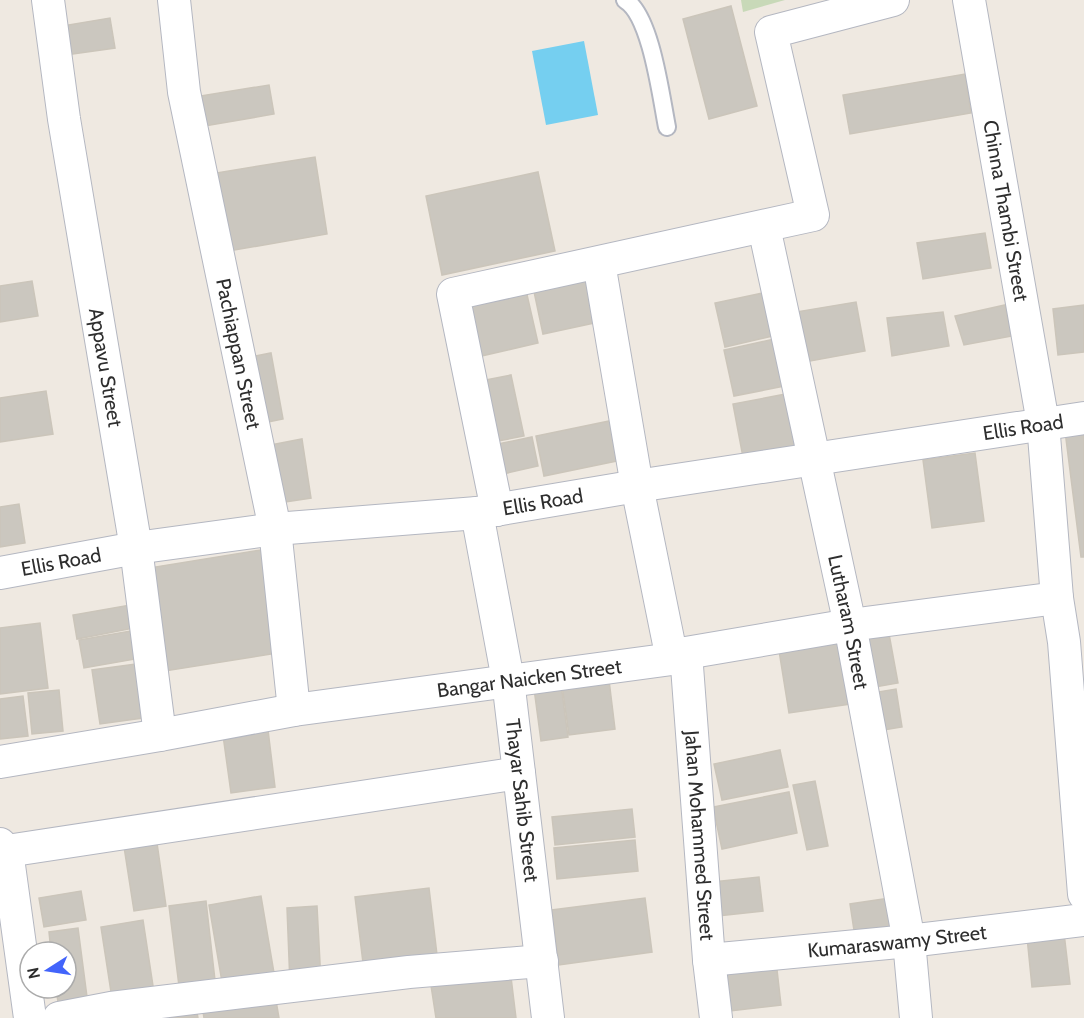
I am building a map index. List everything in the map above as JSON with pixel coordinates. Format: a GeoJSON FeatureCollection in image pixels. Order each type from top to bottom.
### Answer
{"type":"FeatureCollection","features":[{"type":"Feature","properties":{"kind":"street","name":"Appavu Street"},"geometry":{"type":"LineString","coordinates":[[48,0],[64,119],[136,548],[160,735]]}},
{"type":"Feature","properties":{"kind":"street","name":"Pachiappan Street"},"geometry":{"type":"LineString","coordinates":[[174,0],[184,92],[275,529],[294,710]]}},
{"type":"Feature","properties":{"kind":"street"},"geometry":{"type":"LineString","coordinates":[[599,263],[813,215],[771,32],[892,0]]}},
{"type":"Feature","properties":{"kind":"street","name":"Chinna Thambi Street"},"geometry":{"type":"LineString","coordinates":[[969,0],[1043,423],[1057,598],[1074,640],[1084,894]]}},
{"type":"Feature","properties":{"kind":"street","name":"Lutharam Street"},"geometry":{"type":"LineString","coordinates":[[764,227],[850,625],[909,941],[916,1018]]}},
{"type":"Feature","properties":{"kind":"street","name":"Jahan Mohammed Street"},"geometry":{"type":"LineString","coordinates":[[599,263],[637,486],[679,656],[716,1018]]}},
{"type":"Feature","properties":{"kind":"street","name":"Thayar Sahib Street"},"geometry":{"type":"LineString","coordinates":[[548,1018],[487,512],[453,294],[599,263]]}},
{"type":"Feature","properties":{"kind":"street","name":"Ellis Road"},"geometry":{"type":"LineString","coordinates":[[0,573],[136,548],[275,529],[487,512],[637,486],[1084,418]]}},
{"type":"Feature","properties":{"kind":"street","name":"Bangar Naicken Street"},"geometry":{"type":"LineString","coordinates":[[0,762],[294,710],[679,656],[850,625],[1057,598]]}},
{"type":"Feature","properties":{"kind":"street"},"geometry":{"type":"LineString","coordinates":[[30,1018],[4,848],[519,773]]}},
{"type":"Feature","properties":{"kind":"street","name":"Kumaraswamy Street"},"geometry":{"type":"LineString","coordinates":[[709,960],[909,941],[1084,920]]}},
{"type":"Feature","properties":{"kind":"street"},"geometry":{"type":"LineString","coordinates":[[59,1018],[111,1008],[409,972],[542,961]]}},
{"type":"Feature","properties":{"kind":"lane"},"geometry":{"type":"LineString","coordinates":[[625,0],[631,3],[648,34],[668,127]]}},
{"type":"Feature","properties":{"kind":"green space"},"geometry":{"type":"Polygon","coordinates":[[[741,0],[785,0],[743,12],[741,0]]]}},
{"type":"Feature","properties":{"kind":"water"},"geometry":{"type":"Polygon","coordinates":[[[584,41],[598,115],[546,125],[532,51],[584,41]]]}},
{"type":"Feature","properties":{"kind":"building"},"geometry":{"type":"Polygon","coordinates":[[[731,6],[757,106],[709,119],[683,19],[731,6]]]}},
{"type":"Feature","properties":{"kind":"building"},"geometry":{"type":"Polygon","coordinates":[[[110,18],[115,48],[66,55],[62,26],[110,18]]]}},
{"type":"Feature","properties":{"kind":"building"},"geometry":{"type":"Polygon","coordinates":[[[965,74],[971,113],[850,134],[843,95],[965,74]]]}},
{"type":"Feature","properties":{"kind":"building"},"geometry":{"type":"Polygon","coordinates":[[[269,85],[274,114],[205,126],[200,96],[269,85]]]}},
{"type":"Feature","properties":{"kind":"building"},"geometry":{"type":"Polygon","coordinates":[[[315,157],[327,234],[229,251],[216,173],[315,157]]]}},
{"type":"Feature","properties":{"kind":"building"},"geometry":{"type":"Polygon","coordinates":[[[538,172],[555,251],[442,275],[426,196],[538,172]]]}},
{"type":"Feature","properties":{"kind":"building"},"geometry":{"type":"Polygon","coordinates":[[[985,233],[991,268],[923,279],[917,243],[985,233]]]}},
{"type":"Feature","properties":{"kind":"building"},"geometry":{"type":"Polygon","coordinates":[[[593,269],[604,321],[543,334],[532,282],[593,269]]]}},
{"type":"Feature","properties":{"kind":"building"},"geometry":{"type":"Polygon","coordinates":[[[32,281],[38,316],[0,322],[0,286],[32,281]]]}},
{"type":"Feature","properties":{"kind":"building"},"geometry":{"type":"Polygon","coordinates":[[[525,286],[538,343],[477,357],[464,300],[525,286]]]}},
{"type":"Feature","properties":{"kind":"building"},"geometry":{"type":"Polygon","coordinates":[[[763,293],[773,336],[725,347],[715,303],[763,293]]]}},
{"type":"Feature","properties":{"kind":"building"},"geometry":{"type":"Polygon","coordinates":[[[856,302],[865,351],[805,362],[796,312],[856,302]]]}},
{"type":"Feature","properties":{"kind":"building"},"geometry":{"type":"Polygon","coordinates":[[[1005,305],[1012,336],[964,345],[955,316],[1005,305]]]}},
{"type":"Feature","properties":{"kind":"building"},"geometry":{"type":"Polygon","coordinates":[[[1084,305],[1084,352],[1058,355],[1053,309],[1084,305]]]}},
{"type":"Feature","properties":{"kind":"building"},"geometry":{"type":"Polygon","coordinates":[[[943,312],[949,346],[892,356],[887,318],[943,312]]]}},
{"type":"Feature","properties":{"kind":"building"},"geometry":{"type":"Polygon","coordinates":[[[775,339],[785,386],[734,396],[724,350],[775,339]]]}},
{"type":"Feature","properties":{"kind":"building"},"geometry":{"type":"Polygon","coordinates":[[[271,353],[283,419],[258,424],[245,358],[271,353]]]}},
{"type":"Feature","properties":{"kind":"building"},"geometry":{"type":"Polygon","coordinates":[[[511,375],[524,436],[487,443],[475,382],[511,375]]]}},
{"type":"Feature","properties":{"kind":"building"},"geometry":{"type":"Polygon","coordinates":[[[46,391],[53,434],[0,442],[0,398],[46,391]]]}},
{"type":"Feature","properties":{"kind":"building"},"geometry":{"type":"Polygon","coordinates":[[[786,394],[796,447],[743,457],[733,404],[786,394]]]}},
{"type":"Feature","properties":{"kind":"building"},"geometry":{"type":"Polygon","coordinates":[[[619,419],[627,459],[544,476],[536,436],[619,419]]]}},
{"type":"Feature","properties":{"kind":"building"},"geometry":{"type":"Polygon","coordinates":[[[1084,429],[1084,557],[1081,557],[1065,431],[1084,429]]]}},
{"type":"Feature","properties":{"kind":"building"},"geometry":{"type":"Polygon","coordinates":[[[532,437],[538,466],[494,476],[488,446],[532,437]]]}},
{"type":"Feature","properties":{"kind":"building"},"geometry":{"type":"Polygon","coordinates":[[[302,439],[311,498],[279,503],[270,445],[302,439]]]}},
{"type":"Feature","properties":{"kind":"building"},"geometry":{"type":"Polygon","coordinates":[[[975,453],[984,521],[932,528],[923,460],[975,453]]]}},
{"type":"Feature","properties":{"kind":"building"},"geometry":{"type":"Polygon","coordinates":[[[19,504],[25,543],[0,547],[0,507],[19,504]]]}},
{"type":"Feature","properties":{"kind":"building"},"geometry":{"type":"Polygon","coordinates":[[[261,550],[278,653],[165,671],[149,568],[261,550]]]}},
{"type":"Feature","properties":{"kind":"building"},"geometry":{"type":"Polygon","coordinates":[[[130,605],[134,628],[77,639],[73,615],[130,605]]]}},
{"type":"Feature","properties":{"kind":"building"},"geometry":{"type":"Polygon","coordinates":[[[40,623],[48,688],[0,694],[0,628],[40,623]]]}},
{"type":"Feature","properties":{"kind":"building"},"geometry":{"type":"Polygon","coordinates":[[[845,627],[857,703],[789,713],[777,638],[845,627]]]}},
{"type":"Feature","properties":{"kind":"building"},"geometry":{"type":"Polygon","coordinates":[[[136,630],[141,658],[84,668],[79,640],[136,630]]]}},
{"type":"Feature","properties":{"kind":"building"},"geometry":{"type":"Polygon","coordinates":[[[889,634],[898,683],[864,689],[856,640],[889,634]]]}},
{"type":"Feature","properties":{"kind":"building"},"geometry":{"type":"Polygon","coordinates":[[[143,663],[150,717],[100,724],[92,670],[143,663]]]}},
{"type":"Feature","properties":{"kind":"building"},"geometry":{"type":"Polygon","coordinates":[[[608,672],[615,729],[569,735],[561,678],[608,672]]]}},
{"type":"Feature","properties":{"kind":"building"},"geometry":{"type":"Polygon","coordinates":[[[560,677],[568,737],[541,741],[533,681],[560,677]]]}},
{"type":"Feature","properties":{"kind":"building"},"geometry":{"type":"Polygon","coordinates":[[[896,689],[902,727],[872,732],[866,694],[896,689]]]}},
{"type":"Feature","properties":{"kind":"building"},"geometry":{"type":"Polygon","coordinates":[[[59,690],[63,731],[32,734],[28,693],[59,690]]]}},
{"type":"Feature","properties":{"kind":"building"},"geometry":{"type":"Polygon","coordinates":[[[23,696],[28,736],[0,739],[0,699],[23,696]]]}},
{"type":"Feature","properties":{"kind":"building"},"geometry":{"type":"Polygon","coordinates":[[[267,722],[275,787],[231,793],[222,728],[267,722]]]}},
{"type":"Feature","properties":{"kind":"building"},"geometry":{"type":"Polygon","coordinates":[[[780,750],[788,787],[722,800],[714,764],[780,750]]]}},
{"type":"Feature","properties":{"kind":"building"},"geometry":{"type":"Polygon","coordinates":[[[815,781],[828,846],[807,850],[793,785],[815,781]]]}},
{"type":"Feature","properties":{"kind":"building"},"geometry":{"type":"Polygon","coordinates":[[[789,792],[797,833],[722,849],[713,807],[789,792]]]}},
{"type":"Feature","properties":{"kind":"building"},"geometry":{"type":"Polygon","coordinates":[[[632,809],[635,837],[555,845],[552,817],[632,809]]]}},
{"type":"Feature","properties":{"kind":"building"},"geometry":{"type":"Polygon","coordinates":[[[155,829],[166,906],[134,911],[122,834],[155,829]]]}},
{"type":"Feature","properties":{"kind":"building"},"geometry":{"type":"Polygon","coordinates":[[[635,840],[638,871],[557,879],[554,848],[635,840]]]}},
{"type":"Feature","properties":{"kind":"building"},"geometry":{"type":"Polygon","coordinates":[[[759,877],[763,911],[718,916],[713,882],[759,877]]]}},
{"type":"Feature","properties":{"kind":"building"},"geometry":{"type":"Polygon","coordinates":[[[429,888],[438,963],[364,971],[355,897],[429,888]]]}},
{"type":"Feature","properties":{"kind":"building"},"geometry":{"type":"Polygon","coordinates":[[[81,891],[86,920],[44,927],[39,898],[81,891]]]}},
{"type":"Feature","properties":{"kind":"building"},"geometry":{"type":"Polygon","coordinates":[[[261,896],[275,979],[223,988],[209,905],[261,896]]]}},
{"type":"Feature","properties":{"kind":"building"},"geometry":{"type":"Polygon","coordinates":[[[896,897],[900,931],[855,937],[850,904],[896,897]]]}},
{"type":"Feature","properties":{"kind":"building"},"geometry":{"type":"Polygon","coordinates":[[[645,898],[652,952],[559,965],[552,910],[645,898]]]}},
{"type":"Feature","properties":{"kind":"building"},"geometry":{"type":"Polygon","coordinates":[[[206,901],[216,989],[180,994],[169,906],[206,901]]]}},
{"type":"Feature","properties":{"kind":"building"},"geometry":{"type":"Polygon","coordinates":[[[317,906],[321,982],[290,984],[287,908],[317,906]]]}},
{"type":"Feature","properties":{"kind":"building"},"geometry":{"type":"Polygon","coordinates":[[[143,920],[155,999],[113,1005],[101,927],[143,920]]]}},
{"type":"Feature","properties":{"kind":"building"},"geometry":{"type":"Polygon","coordinates":[[[78,928],[87,997],[78,999],[78,940],[50,940],[49,932],[78,928]]]}},
{"type":"Feature","properties":{"kind":"building"},"geometry":{"type":"Polygon","coordinates":[[[1064,933],[1070,984],[1032,987],[1027,937],[1064,933]]]}},
{"type":"Feature","properties":{"kind":"building"},"geometry":{"type":"Polygon","coordinates":[[[776,961],[781,1005],[730,1011],[725,968],[776,961]]]}},
{"type":"Feature","properties":{"kind":"building"},"geometry":{"type":"Polygon","coordinates":[[[510,969],[516,1018],[436,1018],[430,979],[510,969]]]}},
{"type":"Feature","properties":{"kind":"building"},"geometry":{"type":"Polygon","coordinates":[[[275,995],[279,1018],[204,1018],[202,1006],[275,995]]]}},
{"type":"Feature","properties":{"kind":"building"},"geometry":{"type":"Polygon","coordinates":[[[195,1002],[198,1018],[150,1018],[195,1002]]]}}]}
